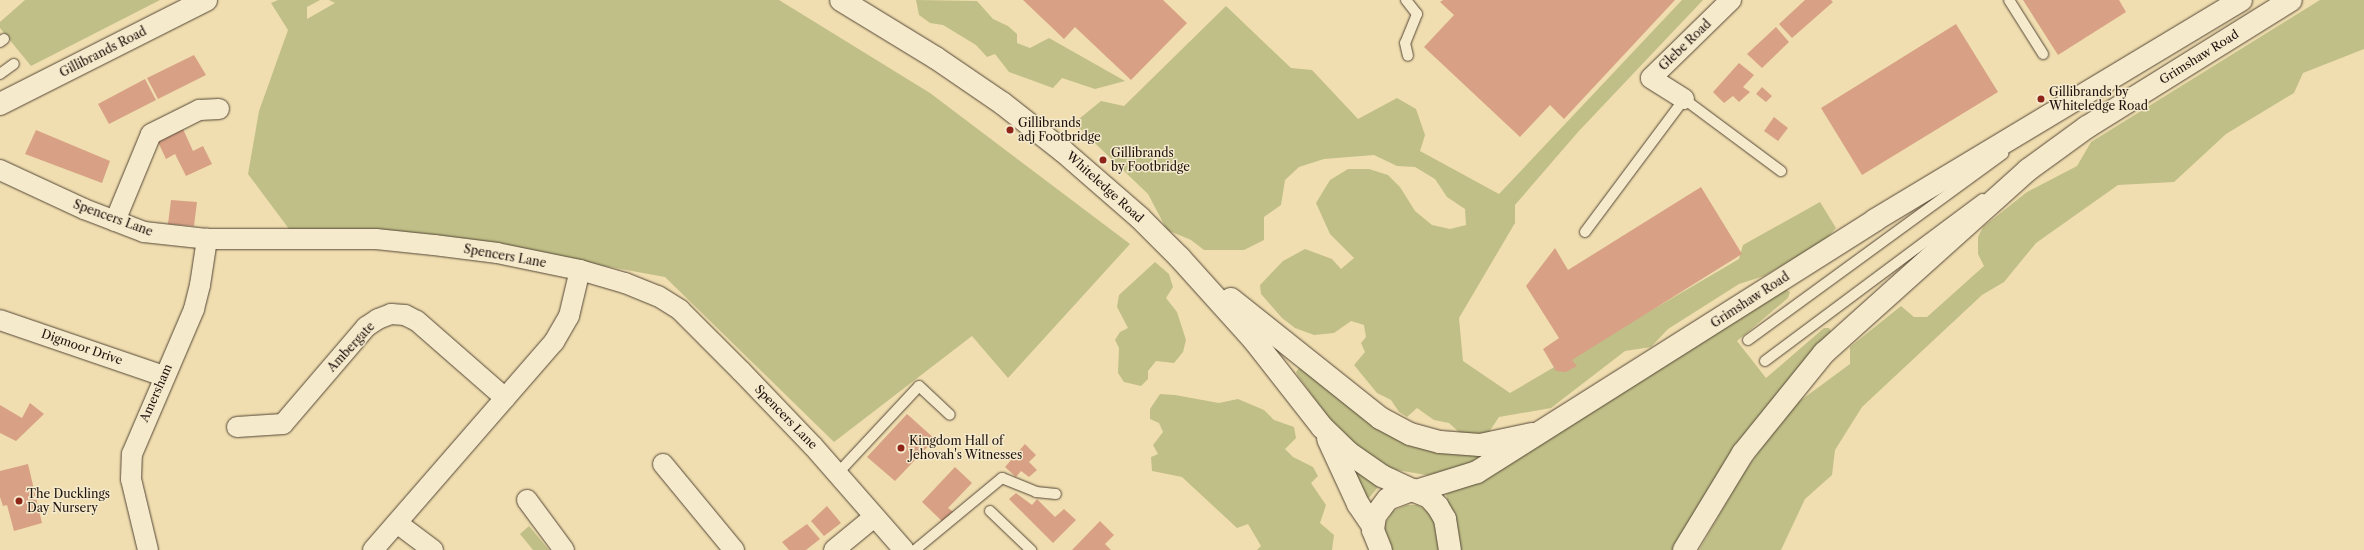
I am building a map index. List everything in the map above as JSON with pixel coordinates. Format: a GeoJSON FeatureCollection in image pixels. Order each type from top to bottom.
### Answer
{"type":"FeatureCollection","features":[{"type":"Feature","properties":{"kind":"main road","name":"Gillibrands Road"},"geometry":{"type":"LineString","coordinates":[[1,105],[206,0]]}},
{"type":"Feature","properties":{"kind":"main road","name":"Whiteledge Road"},"geometry":{"type":"LineString","coordinates":[[840,0],[936,58],[1008,108],[1063,151],[1140,218],[1180,258],[1254,339],[1322,427],[1349,453],[1382,476],[1429,497],[1445,519],[1450,550]]}},
{"type":"Feature","properties":{"kind":"main road","name":"Grimshaw Road"},"geometry":{"type":"LineString","coordinates":[[1373,539],[1380,506],[1388,499],[1477,472],[1875,220],[2080,99],[2241,0]]}},
{"type":"Feature","properties":{"kind":"main road","name":"Grimshaw Road"},"geometry":{"type":"LineString","coordinates":[[1684,550],[1743,453],[1824,353],[2028,170],[2087,127],[2291,0]]}},
{"type":"Feature","properties":{"kind":"main road"},"geometry":{"type":"LineString","coordinates":[[1180,258],[1369,409],[1403,431],[1440,442],[1480,446],[1515,440],[1544,430]]}},
{"type":"Feature","properties":{"kind":"main road","name":"Whiteledge Road"},"geometry":{"type":"LineString","coordinates":[[1322,427],[1373,539]]}},
{"type":"Feature","properties":{"kind":"street","name":"Glebe Road"},"geometry":{"type":"LineString","coordinates":[[1684,99],[1651,78],[1731,0]]}},
{"type":"Feature","properties":{"kind":"street"},"geometry":{"type":"LineString","coordinates":[[114,221],[151,134],[199,110],[219,109]]}},
{"type":"Feature","properties":{"kind":"street","name":"Spencers Lane"},"geometry":{"type":"LineString","coordinates":[[2,168],[114,221],[144,232],[207,239],[376,239],[497,253],[580,270],[625,283],[671,303],[741,371],[837,474],[904,550]]}},
{"type":"Feature","properties":{"kind":"street","name":"Amersham"},"geometry":{"type":"LineString","coordinates":[[148,550],[131,479],[131,460],[137,437],[194,309],[200,285],[207,239]]}},
{"type":"Feature","properties":{"kind":"street"},"geometry":{"type":"LineString","coordinates":[[373,550],[562,330],[569,316],[580,270]]}},
{"type":"Feature","properties":{"kind":"street","name":"Ambergate"},"geometry":{"type":"LineString","coordinates":[[237,427],[282,424],[366,327],[378,319],[391,314],[405,315],[417,321],[505,398]]}},
{"type":"Feature","properties":{"kind":"street","name":"Digmoor Drive"},"geometry":{"type":"LineString","coordinates":[[0,320],[164,376]]}},
{"type":"Feature","properties":{"kind":"street"},"geometry":{"type":"LineString","coordinates":[[663,464],[734,550]]}},
{"type":"Feature","properties":{"kind":"street"},"geometry":{"type":"LineString","coordinates":[[527,500],[564,550]]}},
{"type":"Feature","properties":{"kind":"street"},"geometry":{"type":"LineString","coordinates":[[834,550],[874,516]]}},
{"type":"Feature","properties":{"kind":"street"},"geometry":{"type":"LineString","coordinates":[[397,523],[433,550]]}},
{"type":"Feature","properties":{"kind":"lane"},"geometry":{"type":"LineString","coordinates":[[1406,0],[1417,14],[1405,43],[1408,56]]}},
{"type":"Feature","properties":{"kind":"lane"},"geometry":{"type":"LineString","coordinates":[[2009,0],[2043,54]]}},
{"type":"Feature","properties":{"kind":"lane"},"geometry":{"type":"LineString","coordinates":[[0,74],[14,64]]}},
{"type":"Feature","properties":{"kind":"lane"},"geometry":{"type":"LineString","coordinates":[[1585,232],[1684,99],[1781,171]]}},
{"type":"Feature","properties":{"kind":"lane","name":"Grimshaw Road"},"geometry":{"type":"LineString","coordinates":[[1748,340],[2080,99]]}},
{"type":"Feature","properties":{"kind":"lane","name":"Grimshaw Road"},"geometry":{"type":"LineString","coordinates":[[1765,361],[1958,215],[2028,170]]}},
{"type":"Feature","properties":{"kind":"lane"},"geometry":{"type":"LineString","coordinates":[[837,474],[919,386],[950,415]]}},
{"type":"Feature","properties":{"kind":"lane"},"geometry":{"type":"LineString","coordinates":[[915,550],[1002,478],[1036,492],[1056,494]]}},
{"type":"Feature","properties":{"kind":"lane"},"geometry":{"type":"LineString","coordinates":[[990,511],[1031,550]]}},
{"type":"Feature","properties":{"kind":"shaded area"},"geometry":{"type":"Polygon","coordinates":[[[25,0],[160,0],[31,66],[0,28],[0,22],[25,0]]]}},
{"type":"Feature","properties":{"kind":"shaded area"},"geometry":{"type":"Polygon","coordinates":[[[278,0],[320,0],[307,7],[307,19],[335,3],[329,0],[779,0],[930,93],[1130,244],[1008,378],[972,336],[834,442],[665,277],[440,236],[292,233],[248,174],[259,111],[288,30],[271,3],[278,0]]]}},
{"type":"Feature","properties":{"kind":"shaded area"},"geometry":{"type":"Polygon","coordinates":[[[916,0],[977,1],[993,19],[1008,26],[1017,34],[1017,43],[1030,48],[1049,38],[1125,81],[1095,89],[1062,78],[1053,88],[1009,72],[995,54],[987,57],[976,45],[943,25],[930,23],[919,15],[916,0]]]}},
{"type":"Feature","properties":{"kind":"shaded area"},"geometry":{"type":"Polygon","coordinates":[[[1682,0],[1703,0],[1578,132],[1515,205],[1515,223],[1459,318],[1463,361],[1510,393],[1739,259],[1743,245],[1820,202],[1836,228],[1825,240],[1764,276],[1739,284],[1668,329],[1651,347],[1625,351],[1551,408],[1499,417],[1489,432],[1476,437],[1461,434],[1449,423],[1434,420],[1417,408],[1407,417],[1399,412],[1391,400],[1377,393],[1354,365],[1365,352],[1361,343],[1366,337],[1364,325],[1351,321],[1334,333],[1314,335],[1295,328],[1282,318],[1261,294],[1260,285],[1283,261],[1305,249],[1332,259],[1341,269],[1354,258],[1330,234],[1316,203],[1330,180],[1348,169],[1369,169],[1388,175],[1400,187],[1415,211],[1432,225],[1450,229],[1466,225],[1465,209],[1447,197],[1435,179],[1415,167],[1397,166],[1374,155],[1324,159],[1299,167],[1285,180],[1281,205],[1264,217],[1264,240],[1244,250],[1204,250],[1191,240],[1167,230],[1148,194],[1074,123],[1101,101],[1124,106],[1226,6],[1291,68],[1312,70],[1358,119],[1397,98],[1416,109],[1425,135],[1420,151],[1499,194],[1682,0]]]}},
{"type":"Feature","properties":{"kind":"shaded area"},"geometry":{"type":"Polygon","coordinates":[[[2320,0],[2364,0],[2364,49],[2303,73],[2294,93],[2226,134],[2174,182],[2118,185],[2036,243],[2004,282],[1982,295],[1862,407],[1835,450],[1832,475],[1805,499],[1781,550],[1699,550],[1744,472],[1793,406],[1850,364],[1850,347],[1901,306],[1914,317],[1927,317],[1984,266],[1978,254],[1978,237],[1983,227],[2027,192],[2077,166],[2091,142],[2320,0]]]}},
{"type":"Feature","properties":{"kind":"shaded area"},"geometry":{"type":"Polygon","coordinates":[[[1155,262],[1169,274],[1173,287],[1166,298],[1177,312],[1186,340],[1183,352],[1174,363],[1156,361],[1148,371],[1148,379],[1141,386],[1124,382],[1118,373],[1119,348],[1115,340],[1120,332],[1128,328],[1117,307],[1119,295],[1155,262]]]}},
{"type":"Feature","properties":{"kind":"shaded area"},"geometry":{"type":"Polygon","coordinates":[[[1785,289],[1790,292],[1788,298],[1737,341],[1766,378],[1824,328],[1829,328],[1832,333],[1675,550],[1459,550],[1446,494],[1485,478],[1785,289]]]}},
{"type":"Feature","properties":{"kind":"shaded area"},"geometry":{"type":"Polygon","coordinates":[[[1300,367],[1362,414],[1478,456],[1479,461],[1438,474],[1426,475],[1391,469],[1375,462],[1336,428],[1298,376],[1296,372],[1300,367]]]}},
{"type":"Feature","properties":{"kind":"shaded area"},"geometry":{"type":"Polygon","coordinates":[[[1160,394],[1175,395],[1219,403],[1238,399],[1264,410],[1274,420],[1294,427],[1296,438],[1285,449],[1293,457],[1313,467],[1318,476],[1311,483],[1326,505],[1320,523],[1334,535],[1332,550],[1257,550],[1261,546],[1248,524],[1237,528],[1182,477],[1152,471],[1151,457],[1158,454],[1153,445],[1163,432],[1159,423],[1150,419],[1150,409],[1160,394]]]}},
{"type":"Feature","properties":{"kind":"shaded area"},"geometry":{"type":"Polygon","coordinates":[[[1352,467],[1380,485],[1368,499],[1367,499],[1352,467]]]}},
{"type":"Feature","properties":{"kind":"shaded area"},"geometry":{"type":"Polygon","coordinates":[[[1407,505],[1417,505],[1428,511],[1436,524],[1440,550],[1391,550],[1384,532],[1385,524],[1393,511],[1407,505]]]}},
{"type":"Feature","properties":{"kind":"shaded area"},"geometry":{"type":"Polygon","coordinates":[[[529,526],[549,550],[533,550],[520,534],[529,526]]]}},
{"type":"Feature","properties":{"kind":"building"},"geometry":{"type":"Polygon","coordinates":[[[1023,0],[1163,0],[1187,23],[1131,80],[1075,27],[1064,39],[1023,0]]]}},
{"type":"Feature","properties":{"kind":"building"},"geometry":{"type":"Polygon","coordinates":[[[1443,0],[1675,0],[1564,119],[1550,105],[1520,137],[1424,47],[1454,15],[1440,2],[1443,0]]]}},
{"type":"Feature","properties":{"kind":"building"},"geometry":{"type":"Polygon","coordinates":[[[1805,0],[1831,0],[1833,2],[1792,38],[1779,24],[1805,0]]]}},
{"type":"Feature","properties":{"kind":"building"},"geometry":{"type":"Polygon","coordinates":[[[2023,0],[2119,0],[2126,12],[2058,55],[2023,0]]]}},
{"type":"Feature","properties":{"kind":"building"},"geometry":{"type":"Polygon","coordinates":[[[1956,24],[1998,92],[1862,175],[1821,108],[1956,24]]]}},
{"type":"Feature","properties":{"kind":"building"},"geometry":{"type":"Polygon","coordinates":[[[1776,27],[1789,42],[1762,68],[1747,54],[1776,27]]]}},
{"type":"Feature","properties":{"kind":"building"},"geometry":{"type":"Polygon","coordinates":[[[194,55],[206,75],[158,99],[147,78],[194,55]]]}},
{"type":"Feature","properties":{"kind":"building"},"geometry":{"type":"Polygon","coordinates":[[[1739,63],[1754,75],[1743,87],[1750,92],[1739,102],[1733,96],[1724,103],[1713,92],[1739,63]]]}},
{"type":"Feature","properties":{"kind":"building"},"geometry":{"type":"Polygon","coordinates":[[[145,79],[156,100],[109,124],[98,104],[145,79]]]}},
{"type":"Feature","properties":{"kind":"building"},"geometry":{"type":"Polygon","coordinates":[[[1762,87],[1772,96],[1766,102],[1756,94],[1762,87]]]}},
{"type":"Feature","properties":{"kind":"building"},"geometry":{"type":"Polygon","coordinates":[[[1774,117],[1788,128],[1778,141],[1764,131],[1774,117]]]}},
{"type":"Feature","properties":{"kind":"building"},"geometry":{"type":"Polygon","coordinates":[[[183,129],[193,151],[203,146],[212,164],[186,176],[175,154],[166,159],[158,142],[183,129]]]}},
{"type":"Feature","properties":{"kind":"building"},"geometry":{"type":"Polygon","coordinates":[[[36,130],[110,161],[102,183],[25,154],[36,130]]]}},
{"type":"Feature","properties":{"kind":"building"},"geometry":{"type":"Polygon","coordinates":[[[1701,187],[1742,254],[1572,360],[1577,366],[1566,372],[1556,371],[1543,349],[1559,338],[1526,286],[1555,248],[1568,270],[1701,187]]]}},
{"type":"Feature","properties":{"kind":"building"},"geometry":{"type":"Polygon","coordinates":[[[171,200],[197,202],[194,226],[168,224],[171,200]]]}},
{"type":"Feature","properties":{"kind":"building"},"geometry":{"type":"Polygon","coordinates":[[[30,403],[44,414],[16,441],[0,433],[0,405],[22,418],[30,403]]]}},
{"type":"Feature","properties":{"kind":"building","name":"Kingdom Hall of Jehovah's Witnesses"},"geometry":{"type":"Polygon","coordinates":[[[907,414],[935,439],[895,481],[867,457],[907,414]]]}},
{"type":"Feature","properties":{"kind":"building"},"geometry":{"type":"Polygon","coordinates":[[[1025,444],[1036,455],[1029,462],[1037,470],[1029,477],[1021,471],[1016,477],[1005,467],[1025,444]]]}},
{"type":"Feature","properties":{"kind":"building","name":"The Ducklings Day Nursery"},"geometry":{"type":"Polygon","coordinates":[[[28,464],[42,523],[14,531],[7,505],[3,506],[0,497],[0,471],[28,464]]]}},
{"type":"Feature","properties":{"kind":"building"},"geometry":{"type":"Polygon","coordinates":[[[955,467],[972,483],[948,508],[955,513],[944,523],[922,502],[955,467]]]}},
{"type":"Feature","properties":{"kind":"building"},"geometry":{"type":"Polygon","coordinates":[[[1016,493],[1032,505],[1037,499],[1055,517],[1064,509],[1076,520],[1053,543],[1009,499],[1016,493]]]}},
{"type":"Feature","properties":{"kind":"building"},"geometry":{"type":"Polygon","coordinates":[[[827,506],[841,523],[824,536],[811,521],[827,506]]]}},
{"type":"Feature","properties":{"kind":"building"},"geometry":{"type":"Polygon","coordinates":[[[1100,521],[1114,535],[1105,544],[1111,550],[1072,550],[1100,521]]]}},
{"type":"Feature","properties":{"kind":"building"},"geometry":{"type":"Polygon","coordinates":[[[807,524],[820,539],[806,550],[789,550],[782,542],[807,524]]]}},
{"type":"Feature","properties":{"kind":"place","name":"Gillibrands by Whiteledge Road"},"geometry":{"type":"Point","coordinates":[2041,99]}},
{"type":"Feature","properties":{"kind":"place","name":"Gillibrands adj Footbridge"},"geometry":{"type":"Point","coordinates":[1010,130]}},
{"type":"Feature","properties":{"kind":"place","name":"Gillibrands by Footbridge"},"geometry":{"type":"Point","coordinates":[1103,160]}},
{"type":"Feature","properties":{"kind":"place","name":"Kingdom Hall of Jehovah's Witnesses"},"geometry":{"type":"Point","coordinates":[901,448]}},
{"type":"Feature","properties":{"kind":"place","name":"The Ducklings Day Nursery"},"geometry":{"type":"Point","coordinates":[19,501]}}]}
